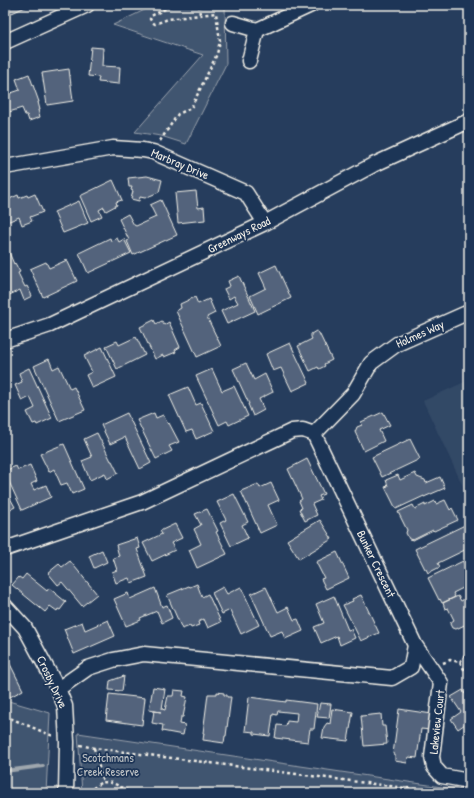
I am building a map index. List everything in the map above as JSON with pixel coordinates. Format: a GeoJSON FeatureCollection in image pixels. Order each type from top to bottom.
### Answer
{"type":"FeatureCollection","features":[{"type":"Feature","properties":{"kind":"street"},"geometry":{"type":"LineString","coordinates":[[5,42],[87,5]]}},
{"type":"Feature","properties":{"kind":"street"},"geometry":{"type":"LineString","coordinates":[[233,23],[257,30],[311,5]]}},
{"type":"Feature","properties":{"kind":"street"},"geometry":{"type":"LineString","coordinates":[[249,61],[257,30]]}},
{"type":"Feature","properties":{"kind":"street","name":"Greenways Road"},"geometry":{"type":"LineString","coordinates":[[5,340],[50,325],[265,223],[373,165],[469,121]]}},
{"type":"Feature","properties":{"kind":"street","name":"Marbray Drive"},"geometry":{"type":"LineString","coordinates":[[5,167],[113,148],[153,152],[246,193],[265,223]]}},
{"type":"Feature","properties":{"kind":"street","name":"Holmes Way"},"geometry":{"type":"LineString","coordinates":[[314,434],[353,394],[371,363],[396,344],[469,312]]}},
{"type":"Feature","properties":{"kind":"street"},"geometry":{"type":"LineString","coordinates":[[5,549],[142,502],[292,431],[303,430],[314,434]]}},
{"type":"Feature","properties":{"kind":"street","name":"Bunker Crescent"},"geometry":{"type":"LineString","coordinates":[[314,434],[415,645]]}},
{"type":"Feature","properties":{"kind":"street","name":"Crosby Drive"},"geometry":{"type":"LineString","coordinates":[[5,606],[25,628],[58,689],[65,706],[67,742],[66,793]]}},
{"type":"Feature","properties":{"kind":"street"},"geometry":{"type":"LineString","coordinates":[[58,689],[88,668],[113,660],[144,654],[392,678],[411,666],[415,645]]}},
{"type":"Feature","properties":{"kind":"street","name":"Lakeview Court"},"geometry":{"type":"LineString","coordinates":[[415,645],[441,683],[432,757],[434,767],[442,776],[469,781]]}},
{"type":"Feature","properties":{"kind":"path"},"geometry":{"type":"LineString","coordinates":[[153,152],[178,114],[191,108],[217,54],[220,41],[216,13],[168,19],[155,24],[152,22],[150,19],[151,16],[173,5]]}},
{"type":"Feature","properties":{"kind":"path"},"geometry":{"type":"LineString","coordinates":[[199,5],[200,15]]}},
{"type":"Feature","properties":{"kind":"path"},"geometry":{"type":"LineString","coordinates":[[469,649],[460,662],[464,671],[469,674]]}},
{"type":"Feature","properties":{"kind":"path"},"geometry":{"type":"LineString","coordinates":[[5,716],[67,742],[94,748],[444,793]]}},
{"type":"Feature","properties":{"kind":"path"},"geometry":{"type":"LineString","coordinates":[[94,748],[103,782]]}},
{"type":"Feature","properties":{"kind":"path"},"geometry":{"type":"LineString","coordinates":[[89,793],[96,785],[103,782],[110,782],[132,793]]}},
{"type":"Feature","properties":{"kind":"shaded area"},"geometry":{"type":"Polygon","coordinates":[[[469,380],[469,499],[423,401],[469,380]]]}},
{"type":"Feature","properties":{"kind":"green space"},"geometry":{"type":"Polygon","coordinates":[[[155,5],[225,5],[226,64],[186,144],[161,136],[135,132],[203,55],[113,25],[155,5]]]}},
{"type":"Feature","properties":{"kind":"green space","name":"Scotchmans Creek Reserve"},"geometry":{"type":"Polygon","coordinates":[[[5,700],[50,713],[46,793],[5,793],[5,700]]]}},
{"type":"Feature","properties":{"kind":"green space","name":"Scotchmans Creek Reserve"},"geometry":{"type":"Polygon","coordinates":[[[78,733],[469,791],[469,793],[82,793],[78,733]]]}},
{"type":"Feature","properties":{"kind":"building"},"geometry":{"type":"Polygon","coordinates":[[[5,5],[30,5],[5,16],[5,5]]]}},
{"type":"Feature","properties":{"kind":"building"},"geometry":{"type":"Polygon","coordinates":[[[91,47],[103,48],[102,66],[120,67],[119,84],[98,82],[99,77],[88,76],[91,47]]]}},
{"type":"Feature","properties":{"kind":"building"},"geometry":{"type":"Polygon","coordinates":[[[69,69],[73,101],[47,105],[42,73],[69,69]]]}},
{"type":"Feature","properties":{"kind":"building"},"geometry":{"type":"Polygon","coordinates":[[[29,74],[39,102],[40,110],[38,110],[40,117],[29,121],[22,108],[9,112],[5,102],[5,95],[20,90],[16,79],[29,74]]]}},
{"type":"Feature","properties":{"kind":"building"},"geometry":{"type":"Polygon","coordinates":[[[147,176],[162,180],[159,192],[145,198],[140,197],[139,201],[131,199],[133,191],[131,190],[132,187],[129,187],[128,178],[147,176]]]}},
{"type":"Feature","properties":{"kind":"building"},"geometry":{"type":"Polygon","coordinates":[[[113,180],[122,200],[116,202],[117,205],[106,211],[104,207],[99,210],[102,216],[91,221],[80,196],[113,180]]]}},
{"type":"Feature","properties":{"kind":"building"},"geometry":{"type":"Polygon","coordinates":[[[196,191],[198,208],[204,207],[205,220],[178,223],[175,193],[196,191]]]}},
{"type":"Feature","properties":{"kind":"building"},"geometry":{"type":"Polygon","coordinates":[[[35,194],[43,212],[30,217],[32,221],[22,225],[19,217],[7,222],[5,216],[5,201],[18,195],[19,198],[27,195],[28,197],[35,194]]]}},
{"type":"Feature","properties":{"kind":"building"},"geometry":{"type":"Polygon","coordinates":[[[161,200],[177,235],[133,255],[127,241],[129,240],[119,219],[128,214],[136,226],[156,217],[150,205],[161,200]]]}},
{"type":"Feature","properties":{"kind":"building"},"geometry":{"type":"Polygon","coordinates":[[[79,201],[88,223],[63,233],[54,212],[79,201]]]}},
{"type":"Feature","properties":{"kind":"building"},"geometry":{"type":"Polygon","coordinates":[[[110,238],[111,241],[117,238],[119,242],[124,239],[131,253],[88,273],[79,253],[110,238]]]}},
{"type":"Feature","properties":{"kind":"building"},"geometry":{"type":"Polygon","coordinates":[[[7,248],[14,264],[15,263],[20,272],[18,273],[25,287],[27,286],[32,296],[24,300],[20,290],[5,297],[5,249],[7,248]]]}},
{"type":"Feature","properties":{"kind":"building"},"geometry":{"type":"Polygon","coordinates":[[[67,260],[77,281],[43,297],[30,269],[46,262],[49,268],[67,260]]]}},
{"type":"Feature","properties":{"kind":"building"},"geometry":{"type":"Polygon","coordinates":[[[276,265],[291,298],[258,314],[250,296],[266,288],[259,273],[276,265]]]}},
{"type":"Feature","properties":{"kind":"building"},"geometry":{"type":"Polygon","coordinates":[[[239,276],[255,311],[227,324],[221,311],[238,303],[234,296],[229,299],[224,289],[230,286],[228,281],[239,276]]]}},
{"type":"Feature","properties":{"kind":"building"},"geometry":{"type":"Polygon","coordinates":[[[195,297],[198,304],[209,299],[215,313],[207,317],[221,346],[197,357],[176,311],[181,308],[180,304],[195,297]]]}},
{"type":"Feature","properties":{"kind":"building"},"geometry":{"type":"Polygon","coordinates":[[[154,320],[156,324],[162,321],[164,325],[169,322],[180,347],[175,350],[176,352],[164,357],[163,355],[155,359],[140,327],[154,320]]]}},
{"type":"Feature","properties":{"kind":"building"},"geometry":{"type":"Polygon","coordinates":[[[316,331],[319,333],[332,360],[324,364],[325,366],[319,369],[318,367],[310,371],[298,346],[312,339],[311,334],[316,331]]]}},
{"type":"Feature","properties":{"kind":"building"},"geometry":{"type":"Polygon","coordinates":[[[136,337],[145,355],[117,369],[106,346],[117,341],[119,345],[136,337]]]}},
{"type":"Feature","properties":{"kind":"building"},"geometry":{"type":"Polygon","coordinates":[[[290,343],[309,383],[292,391],[281,368],[273,371],[266,354],[290,343]]]}},
{"type":"Feature","properties":{"kind":"building"},"geometry":{"type":"Polygon","coordinates":[[[102,347],[116,377],[92,388],[86,375],[92,372],[84,356],[102,347]]]}},
{"type":"Feature","properties":{"kind":"building"},"geometry":{"type":"Polygon","coordinates":[[[49,359],[53,369],[59,366],[70,389],[74,387],[85,410],[59,421],[34,366],[49,359]]]}},
{"type":"Feature","properties":{"kind":"building"},"geometry":{"type":"Polygon","coordinates":[[[246,363],[254,380],[265,374],[273,392],[259,399],[264,410],[253,416],[233,369],[246,363]]]}},
{"type":"Feature","properties":{"kind":"building"},"geometry":{"type":"Polygon","coordinates":[[[29,368],[52,418],[37,425],[36,423],[33,424],[27,412],[35,408],[30,397],[22,401],[15,385],[22,382],[19,373],[29,368]]]}},
{"type":"Feature","properties":{"kind":"building"},"geometry":{"type":"Polygon","coordinates":[[[212,369],[222,391],[234,386],[248,416],[229,425],[227,421],[219,425],[196,376],[212,369]]]}},
{"type":"Feature","properties":{"kind":"building"},"geometry":{"type":"Polygon","coordinates":[[[188,387],[196,405],[201,403],[214,431],[196,439],[192,430],[186,432],[169,395],[188,387]]]}},
{"type":"Feature","properties":{"kind":"building"},"geometry":{"type":"Polygon","coordinates":[[[383,412],[390,425],[379,430],[384,441],[364,451],[355,432],[357,427],[362,425],[361,422],[383,412]]]}},
{"type":"Feature","properties":{"kind":"building"},"geometry":{"type":"Polygon","coordinates":[[[127,413],[151,463],[140,469],[125,437],[110,444],[101,425],[127,413]]]}},
{"type":"Feature","properties":{"kind":"building"},"geometry":{"type":"Polygon","coordinates":[[[154,413],[156,418],[163,415],[179,442],[169,446],[172,451],[156,459],[137,420],[154,413]]]}},
{"type":"Feature","properties":{"kind":"building"},"geometry":{"type":"Polygon","coordinates":[[[97,433],[118,473],[107,479],[105,473],[90,480],[82,461],[92,457],[84,439],[97,433]]]}},
{"type":"Feature","properties":{"kind":"building"},"geometry":{"type":"Polygon","coordinates":[[[410,439],[420,459],[382,477],[372,457],[410,439]]]}},
{"type":"Feature","properties":{"kind":"building"},"geometry":{"type":"Polygon","coordinates":[[[64,444],[84,489],[72,494],[67,483],[61,485],[54,469],[49,472],[40,454],[64,444]]]}},
{"type":"Feature","properties":{"kind":"building"},"geometry":{"type":"Polygon","coordinates":[[[307,459],[324,494],[319,496],[321,500],[312,504],[317,515],[305,521],[299,509],[302,508],[299,501],[302,499],[288,469],[307,459]]]}},
{"type":"Feature","properties":{"kind":"building"},"geometry":{"type":"Polygon","coordinates":[[[30,465],[37,481],[31,484],[34,490],[46,485],[51,497],[22,510],[5,471],[16,466],[18,470],[30,465]]]}},
{"type":"Feature","properties":{"kind":"building"},"geometry":{"type":"Polygon","coordinates":[[[415,473],[417,477],[425,480],[426,483],[440,477],[445,488],[396,509],[385,487],[388,486],[386,480],[398,475],[400,480],[415,473]]]}},
{"type":"Feature","properties":{"kind":"building"},"geometry":{"type":"Polygon","coordinates":[[[271,483],[279,500],[268,505],[277,525],[260,533],[241,491],[258,484],[260,488],[271,483]]]}},
{"type":"Feature","properties":{"kind":"building"},"geometry":{"type":"Polygon","coordinates":[[[5,489],[15,507],[5,512],[5,489]]]}},
{"type":"Feature","properties":{"kind":"building"},"geometry":{"type":"Polygon","coordinates":[[[234,494],[248,522],[242,525],[248,538],[231,546],[220,523],[226,520],[217,502],[234,494]]]}},
{"type":"Feature","properties":{"kind":"building"},"geometry":{"type":"Polygon","coordinates":[[[445,500],[450,510],[452,508],[458,520],[413,540],[409,539],[406,533],[407,530],[398,512],[413,505],[415,509],[435,501],[436,504],[445,500]]]}},
{"type":"Feature","properties":{"kind":"building"},"geometry":{"type":"Polygon","coordinates":[[[207,509],[227,554],[197,568],[189,550],[201,544],[194,529],[201,525],[195,514],[207,509]]]}},
{"type":"Feature","properties":{"kind":"building"},"geometry":{"type":"Polygon","coordinates":[[[320,520],[332,539],[299,559],[287,540],[320,520]]]}},
{"type":"Feature","properties":{"kind":"building"},"geometry":{"type":"Polygon","coordinates":[[[175,524],[182,538],[171,543],[175,550],[152,561],[143,543],[162,534],[160,531],[175,524]]]}},
{"type":"Feature","properties":{"kind":"building"},"geometry":{"type":"Polygon","coordinates":[[[467,524],[469,527],[469,548],[438,563],[440,567],[428,573],[415,549],[467,524]]]}},
{"type":"Feature","properties":{"kind":"building"},"geometry":{"type":"Polygon","coordinates":[[[137,538],[140,548],[137,549],[147,577],[131,583],[129,578],[116,583],[112,572],[117,570],[113,558],[119,556],[116,545],[137,538]]]}},
{"type":"Feature","properties":{"kind":"building"},"geometry":{"type":"Polygon","coordinates":[[[102,550],[107,562],[94,568],[89,556],[102,550]]]}},
{"type":"Feature","properties":{"kind":"building"},"geometry":{"type":"Polygon","coordinates":[[[337,552],[349,578],[326,589],[321,579],[324,578],[316,562],[337,552]]]}},
{"type":"Feature","properties":{"kind":"building"},"geometry":{"type":"Polygon","coordinates":[[[70,561],[97,594],[82,606],[62,582],[58,585],[48,573],[59,564],[62,567],[70,561]]]}},
{"type":"Feature","properties":{"kind":"building"},"geometry":{"type":"Polygon","coordinates":[[[463,561],[466,568],[469,566],[469,585],[453,593],[455,597],[442,603],[428,578],[463,561]]]}},
{"type":"Feature","properties":{"kind":"building"},"geometry":{"type":"Polygon","coordinates":[[[26,574],[47,591],[49,588],[66,602],[60,610],[58,609],[57,611],[50,606],[45,612],[12,585],[19,577],[22,579],[26,574]]]}},
{"type":"Feature","properties":{"kind":"building"},"geometry":{"type":"Polygon","coordinates":[[[197,584],[202,597],[208,594],[221,622],[208,628],[204,619],[198,622],[199,625],[182,629],[167,595],[197,584]]]}},
{"type":"Feature","properties":{"kind":"building"},"geometry":{"type":"Polygon","coordinates":[[[223,587],[227,594],[241,587],[259,625],[241,634],[230,610],[222,614],[212,593],[223,587]]]}},
{"type":"Feature","properties":{"kind":"building"},"geometry":{"type":"Polygon","coordinates":[[[266,587],[278,612],[288,607],[294,620],[298,619],[303,631],[285,639],[282,631],[270,636],[251,594],[266,587]]]}},
{"type":"Feature","properties":{"kind":"building"},"geometry":{"type":"Polygon","coordinates":[[[155,588],[162,607],[167,605],[172,618],[162,623],[157,611],[126,626],[114,599],[128,593],[130,599],[155,588]]]}},
{"type":"Feature","properties":{"kind":"building"},"geometry":{"type":"Polygon","coordinates":[[[361,595],[379,633],[361,641],[343,605],[353,601],[352,599],[361,595]]]}},
{"type":"Feature","properties":{"kind":"building"},"geometry":{"type":"Polygon","coordinates":[[[334,596],[348,630],[351,629],[355,638],[340,645],[337,636],[321,643],[314,627],[324,623],[316,604],[334,596]]]}},
{"type":"Feature","properties":{"kind":"building"},"geometry":{"type":"Polygon","coordinates":[[[458,596],[461,601],[469,597],[469,623],[456,629],[452,628],[450,624],[454,620],[448,608],[445,609],[443,603],[458,596]]]}},
{"type":"Feature","properties":{"kind":"building"},"geometry":{"type":"Polygon","coordinates":[[[108,620],[115,636],[74,654],[64,629],[82,622],[85,630],[108,620]]]}},
{"type":"Feature","properties":{"kind":"building"},"geometry":{"type":"Polygon","coordinates":[[[5,654],[23,690],[10,697],[5,690],[5,654]]]}},
{"type":"Feature","properties":{"kind":"building"},"geometry":{"type":"Polygon","coordinates":[[[124,676],[122,691],[109,690],[110,681],[124,676]]]}},
{"type":"Feature","properties":{"kind":"building"},"geometry":{"type":"Polygon","coordinates":[[[153,687],[165,689],[162,709],[165,710],[168,696],[173,696],[174,690],[184,691],[183,696],[187,697],[180,724],[185,725],[183,735],[162,731],[163,725],[152,723],[154,711],[161,712],[149,710],[153,687]]]}},
{"type":"Feature","properties":{"kind":"building"},"geometry":{"type":"Polygon","coordinates":[[[463,690],[465,694],[469,691],[469,723],[468,722],[458,729],[451,719],[461,712],[451,697],[463,690]]]}},
{"type":"Feature","properties":{"kind":"building"},"geometry":{"type":"Polygon","coordinates":[[[217,692],[224,693],[227,697],[231,697],[224,743],[203,740],[208,694],[217,694],[217,692]]]}},
{"type":"Feature","properties":{"kind":"building"},"geometry":{"type":"Polygon","coordinates":[[[109,694],[145,698],[142,725],[106,720],[109,694]]]}},
{"type":"Feature","properties":{"kind":"building"},"geometry":{"type":"Polygon","coordinates":[[[249,697],[317,704],[314,729],[310,729],[308,742],[275,738],[277,725],[286,726],[287,721],[296,722],[297,713],[278,711],[277,715],[273,714],[270,736],[245,731],[249,697]]]}},
{"type":"Feature","properties":{"kind":"building"},"geometry":{"type":"Polygon","coordinates":[[[320,703],[331,704],[329,718],[317,717],[320,703]]]}},
{"type":"Feature","properties":{"kind":"building"},"geometry":{"type":"Polygon","coordinates":[[[332,709],[353,712],[348,741],[322,738],[324,727],[327,723],[330,724],[332,709]]]}},
{"type":"Feature","properties":{"kind":"building"},"geometry":{"type":"Polygon","coordinates":[[[399,709],[432,714],[430,730],[421,729],[417,758],[408,757],[407,763],[395,761],[395,755],[393,754],[399,709]]]}},
{"type":"Feature","properties":{"kind":"building"},"geometry":{"type":"Polygon","coordinates":[[[381,714],[382,726],[385,726],[387,744],[364,746],[361,716],[381,714]]]}},
{"type":"Feature","properties":{"kind":"waterway"},"geometry":{"type":"LineString","coordinates":[[5,771],[43,766]]}}]}
